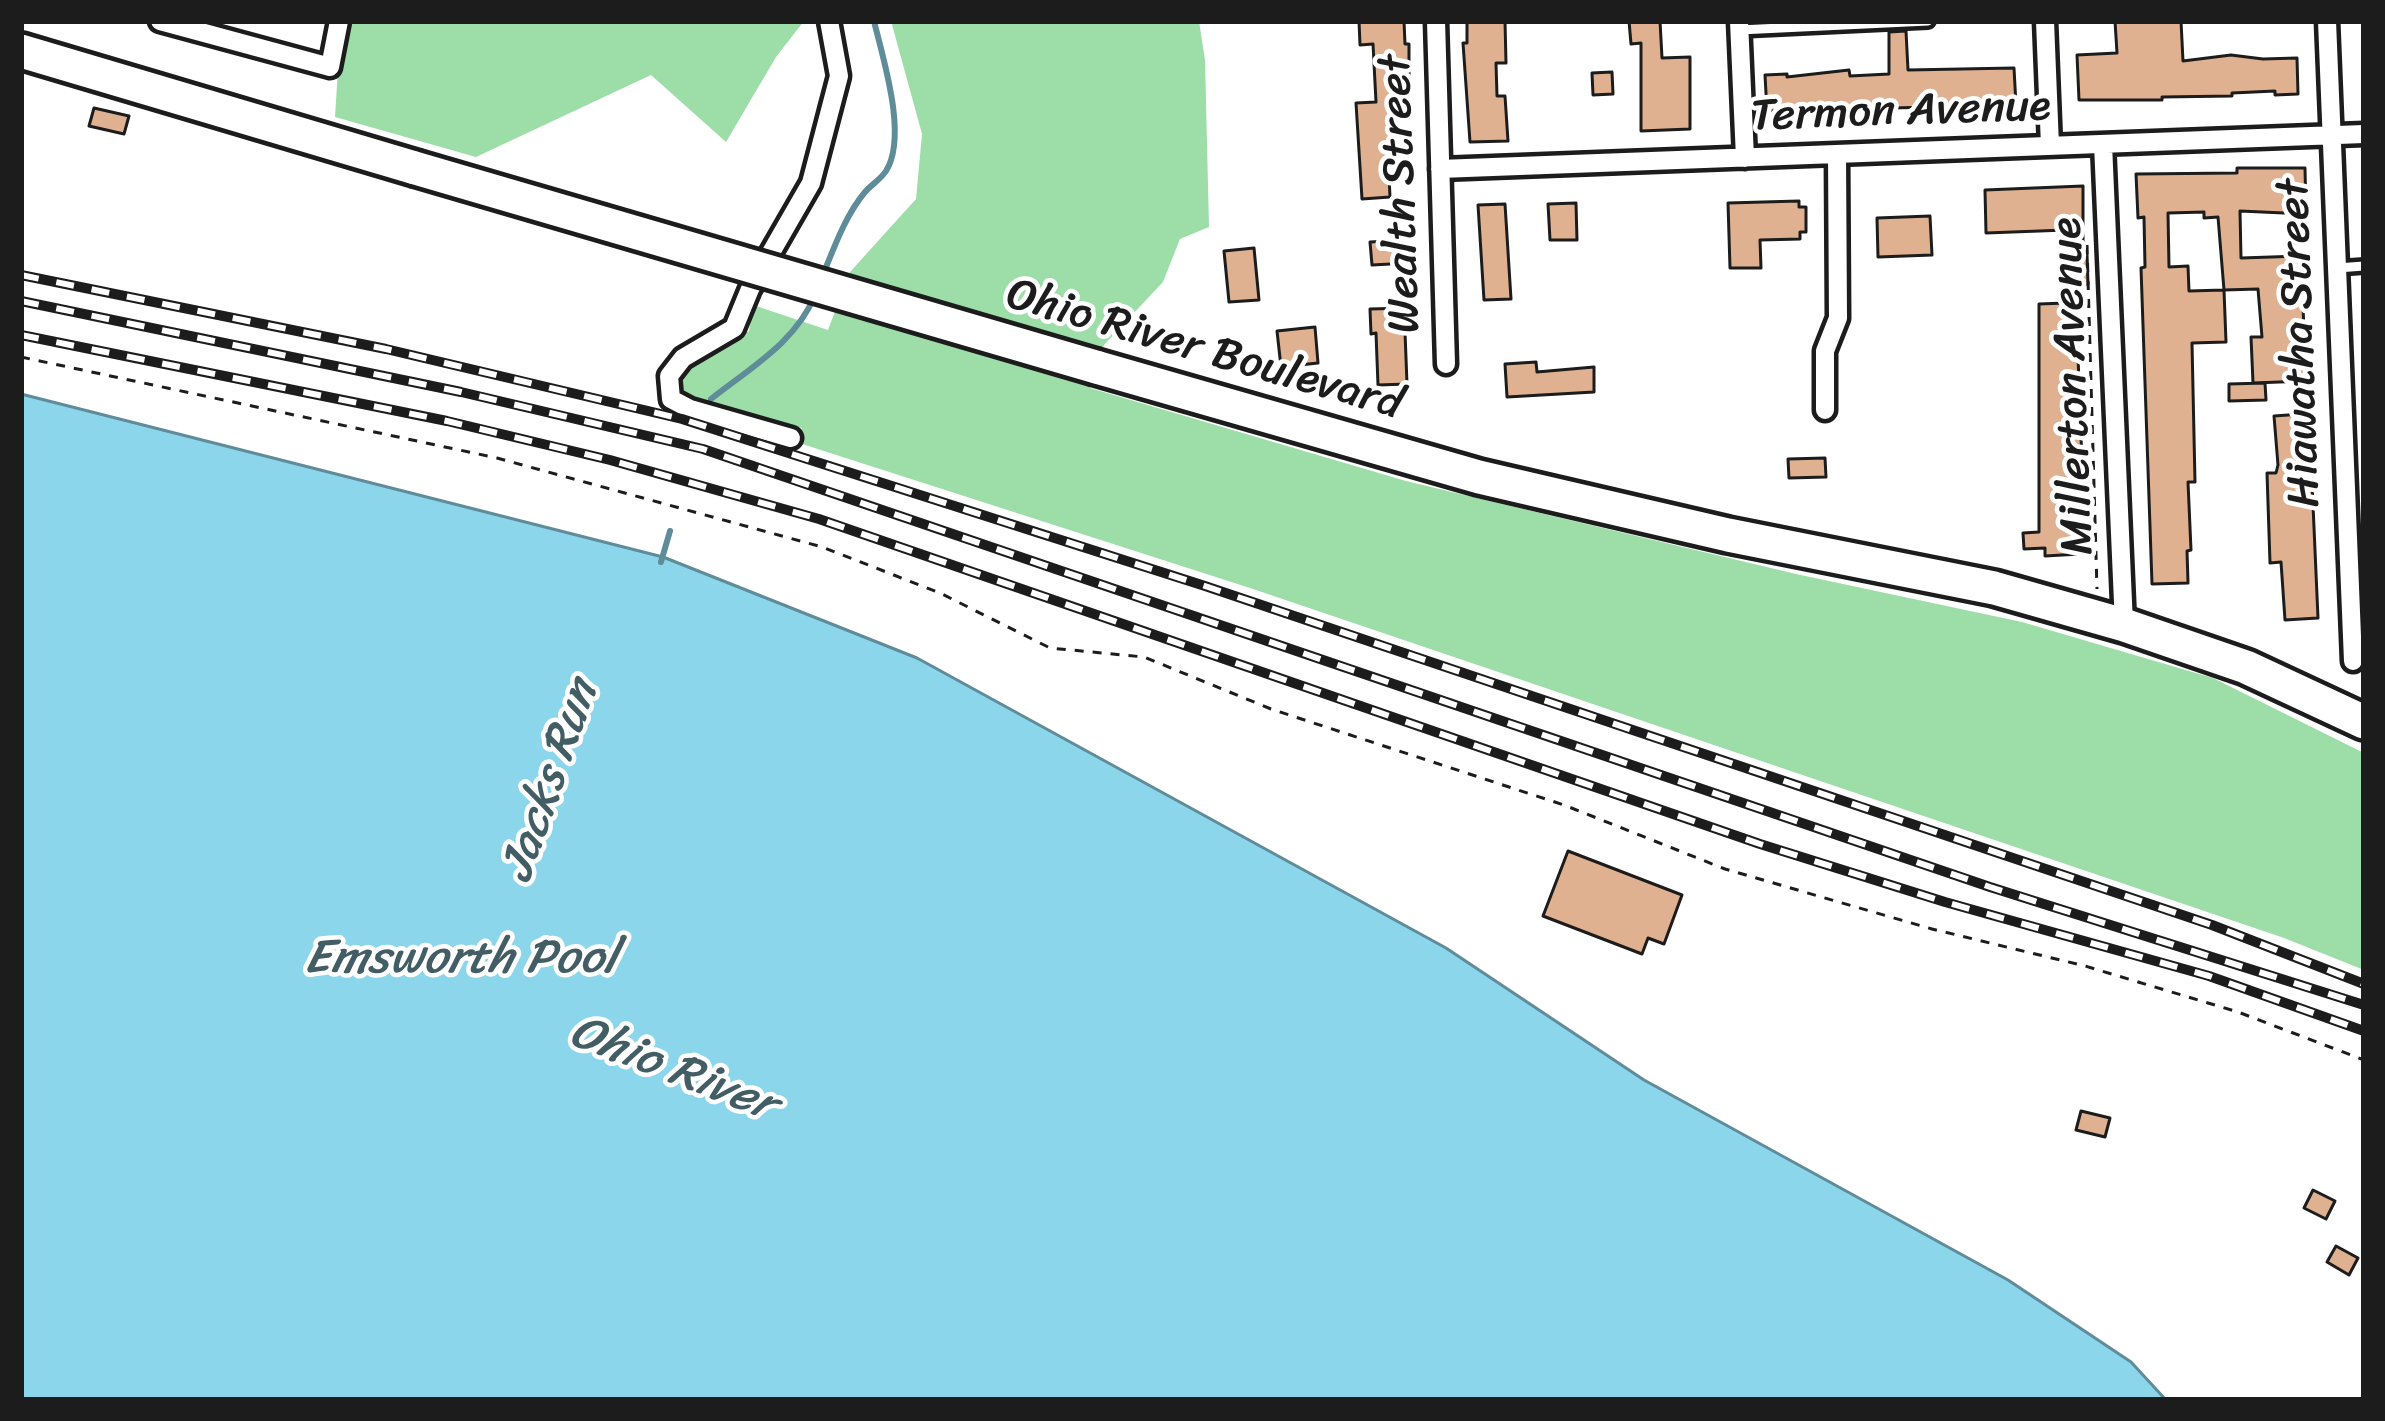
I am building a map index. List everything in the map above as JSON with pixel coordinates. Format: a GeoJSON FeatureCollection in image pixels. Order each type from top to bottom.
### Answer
{"type":"FeatureCollection","features":[{"type":"Feature","properties":{"kind":"highway","name":"Ohio River Boulevard"},"geometry":{"type":"LineString","coordinates":[[21,51],[1479,477],[2123,618],[2246,667],[2364,722]]}},
{"type":"Feature","properties":{"kind":"street"},"geometry":{"type":"LineString","coordinates":[[160,21],[330,67],[339,21]]}},
{"type":"Feature","properties":{"kind":"street"},"geometry":{"type":"LineString","coordinates":[[791,438],[690,410],[671,399],[669,376],[683,358],[734,328],[750,289],[811,182],[839,76],[829,21]]}},
{"type":"Feature","properties":{"kind":"street","name":"Wealth Street"},"geometry":{"type":"LineString","coordinates":[[1436,21],[1447,364]]}},
{"type":"Feature","properties":{"kind":"street"},"geometry":{"type":"LineString","coordinates":[[2044,21],[2050,146]]}},
{"type":"Feature","properties":{"kind":"street","name":"Hiawatha Street"},"geometry":{"type":"LineString","coordinates":[[2327,21],[2354,661]]}},
{"type":"Feature","properties":{"kind":"street"},"geometry":{"type":"LineString","coordinates":[[1739,25],[1745,158]]}},
{"type":"Feature","properties":{"kind":"street","name":"Termon Avenue"},"geometry":{"type":"LineString","coordinates":[[1440,169],[2364,134]]}},
{"type":"Feature","properties":{"kind":"street","name":"Millerton Avenue"},"geometry":{"type":"LineString","coordinates":[[2102,144],[2123,618]]}},
{"type":"Feature","properties":{"kind":"street"},"geometry":{"type":"LineString","coordinates":[[1825,410],[1825,351],[1838,318],[1837,154]]}},
{"type":"Feature","properties":{"kind":"lane"},"geometry":{"type":"LineString","coordinates":[[1739,25],[1928,21]]}},
{"type":"Feature","properties":{"kind":"lane"},"geometry":{"type":"LineString","coordinates":[[2337,268],[2364,266]]}},
{"type":"Feature","properties":{"kind":"path"},"geometry":{"type":"LineString","coordinates":[[2086,231],[2098,604],[2123,618]]}},
{"type":"Feature","properties":{"kind":"path"},"geometry":{"type":"LineString","coordinates":[[21,357],[476,453],[800,540],[940,593],[1050,648],[1144,657],[1270,709],[1564,805],[1725,869],[2085,966],[2238,1012],[2364,1060]]}},
{"type":"Feature","properties":{"kind":"green space"},"geometry":{"type":"Polygon","coordinates":[[[341,21],[804,21],[776,57],[726,142],[651,75],[476,157],[335,117],[341,21]]]}},
{"type":"Feature","properties":{"kind":"green space"},"geometry":{"type":"Polygon","coordinates":[[[891,21],[1199,21],[1205,60],[1209,227],[1180,239],[1163,282],[1104,345],[1090,388],[1406,481],[1796,574],[2022,622],[2213,678],[2364,753],[2364,970],[2284,938],[1250,588],[799,443],[802,428],[683,393],[680,379],[692,365],[749,331],[753,305],[828,330],[850,272],[916,199],[922,134],[891,21]]]}},
{"type":"Feature","properties":{"kind":"water","name":"Emsworth Pool"},"geometry":{"type":"Polygon","coordinates":[[[21,394],[663,557],[917,658],[1446,948],[1644,1080],[2008,1280],[2131,1362],[2166,1400],[21,1400],[21,394]]]}},
{"type":"Feature","properties":{"kind":"building"},"geometry":{"type":"Polygon","coordinates":[[[1359,21],[1404,21],[1405,44],[1409,44],[1409,89],[1394,90],[1390,197],[1362,199],[1356,103],[1376,102],[1373,44],[1360,45],[1359,21]]]}},
{"type":"Feature","properties":{"kind":"building"},"geometry":{"type":"Polygon","coordinates":[[[1505,21],[1506,63],[1496,63],[1497,96],[1505,96],[1508,141],[1470,142],[1463,43],[1467,43],[1467,22],[1505,21]]]}},
{"type":"Feature","properties":{"kind":"building"},"geometry":{"type":"Polygon","coordinates":[[[1629,21],[1660,21],[1662,58],[1690,57],[1690,129],[1641,131],[1641,43],[1631,44],[1629,21]]]}},
{"type":"Feature","properties":{"kind":"building"},"geometry":{"type":"Polygon","coordinates":[[[2115,21],[2181,21],[2183,61],[2231,55],[2297,58],[2298,94],[2275,95],[2275,91],[2162,100],[2079,100],[2077,55],[2117,53],[2115,21]]]}},
{"type":"Feature","properties":{"kind":"building"},"geometry":{"type":"Polygon","coordinates":[[[1906,31],[1908,70],[2014,68],[2016,105],[1767,111],[1765,75],[1849,70],[1850,76],[1889,74],[1889,32],[1906,31]]]}},
{"type":"Feature","properties":{"kind":"building"},"geometry":{"type":"Polygon","coordinates":[[[1612,72],[1613,94],[1593,95],[1592,73],[1612,72]]]}},
{"type":"Feature","properties":{"kind":"building"},"geometry":{"type":"Polygon","coordinates":[[[94,108],[129,116],[124,134],[89,126],[94,108]]]}},
{"type":"Feature","properties":{"kind":"building"},"geometry":{"type":"Polygon","coordinates":[[[2237,168],[2305,168],[2306,214],[2240,211],[2241,258],[2301,256],[2306,381],[2253,383],[2251,337],[2262,337],[2258,289],[2224,290],[2226,342],[2192,343],[2195,482],[2188,482],[2188,583],[2152,584],[2141,268],[2145,267],[2144,217],[2138,218],[2136,174],[2237,173],[2237,168]],[[2204,212],[2168,213],[2169,267],[2188,266],[2189,291],[2224,290],[2218,217],[2204,218],[2204,212]]]}},
{"type":"Feature","properties":{"kind":"building"},"geometry":{"type":"Polygon","coordinates":[[[2083,186],[2088,284],[2068,285],[2066,230],[1986,233],[1985,190],[2083,186]]]}},
{"type":"Feature","properties":{"kind":"building"},"geometry":{"type":"Polygon","coordinates":[[[1799,201],[1799,207],[1806,207],[1806,232],[1800,232],[1800,239],[1760,240],[1761,268],[1730,268],[1728,203],[1799,201]]]}},
{"type":"Feature","properties":{"kind":"building"},"geometry":{"type":"Polygon","coordinates":[[[1576,203],[1577,240],[1550,240],[1548,204],[1576,203]]]}},
{"type":"Feature","properties":{"kind":"building"},"geometry":{"type":"Polygon","coordinates":[[[1505,204],[1511,299],[1484,300],[1478,205],[1505,204]]]}},
{"type":"Feature","properties":{"kind":"building"},"geometry":{"type":"Polygon","coordinates":[[[1930,216],[1932,255],[1878,257],[1877,218],[1930,216]]]}},
{"type":"Feature","properties":{"kind":"building"},"geometry":{"type":"Polygon","coordinates":[[[1409,240],[1409,263],[1372,265],[1370,242],[1409,240]]]}},
{"type":"Feature","properties":{"kind":"building"},"geometry":{"type":"Polygon","coordinates":[[[1254,248],[1259,300],[1229,302],[1224,251],[1254,248]]]}},
{"type":"Feature","properties":{"kind":"building"},"geometry":{"type":"Polygon","coordinates":[[[2066,303],[2067,330],[2077,329],[2085,544],[2080,545],[2080,554],[2045,556],[2045,548],[2024,549],[2023,533],[2039,532],[2039,304],[2066,303]]]}},
{"type":"Feature","properties":{"kind":"building"},"geometry":{"type":"Polygon","coordinates":[[[1409,308],[1407,384],[1378,385],[1370,309],[1409,308]]]}},
{"type":"Feature","properties":{"kind":"building"},"geometry":{"type":"Polygon","coordinates":[[[1315,327],[1318,363],[1281,367],[1277,331],[1315,327]]]}},
{"type":"Feature","properties":{"kind":"building"},"geometry":{"type":"Polygon","coordinates":[[[1536,362],[1537,372],[1594,367],[1594,392],[1507,397],[1505,364],[1536,362]]]}},
{"type":"Feature","properties":{"kind":"building"},"geometry":{"type":"Polygon","coordinates":[[[2265,383],[2266,400],[2229,401],[2229,384],[2265,383]]]}},
{"type":"Feature","properties":{"kind":"building"},"geometry":{"type":"Polygon","coordinates":[[[2302,414],[2303,437],[2310,437],[2318,618],[2285,620],[2281,562],[2270,563],[2267,473],[2276,473],[2278,465],[2274,416],[2302,414]]]}},
{"type":"Feature","properties":{"kind":"building"},"geometry":{"type":"Polygon","coordinates":[[[1825,458],[1826,477],[1789,478],[1788,459],[1825,458]]]}},
{"type":"Feature","properties":{"kind":"building"},"geometry":{"type":"Polygon","coordinates":[[[1568,851],[1682,895],[1664,944],[1648,938],[1642,954],[1543,916],[1568,851]]]}},
{"type":"Feature","properties":{"kind":"building"},"geometry":{"type":"Polygon","coordinates":[[[2081,1111],[2110,1118],[2105,1137],[2076,1130],[2081,1111]]]}},
{"type":"Feature","properties":{"kind":"building"},"geometry":{"type":"Polygon","coordinates":[[[2313,1190],[2335,1201],[2326,1219],[2304,1208],[2313,1190]]]}},
{"type":"Feature","properties":{"kind":"building"},"geometry":{"type":"Polygon","coordinates":[[[2336,1246],[2358,1258],[2349,1275],[2327,1262],[2336,1246]]]}},
{"type":"Feature","properties":{"kind":"waterway","name":"Jacks Run"},"geometry":{"type":"LineString","coordinates":[[822,277],[852,211],[884,174],[892,156],[892,97],[874,21]]}},
{"type":"Feature","properties":{"kind":"waterway","name":"Jacks Run"},"geometry":{"type":"LineString","coordinates":[[711,399],[784,340],[815,295]]}},
{"type":"Feature","properties":{"kind":"waterway","name":"Jacks Run"},"geometry":{"type":"LineString","coordinates":[[661,562],[670,531]]}},
{"type":"Feature","properties":{"kind":"railway"},"geometry":{"type":"LineString","coordinates":[[21,275],[386,349],[682,419],[1205,586],[2212,925],[2364,984]]}},
{"type":"Feature","properties":{"kind":"railway"},"geometry":{"type":"LineString","coordinates":[[21,301],[461,392],[703,449],[1990,887],[2364,1005]]}},
{"type":"Feature","properties":{"kind":"railway"},"geometry":{"type":"LineString","coordinates":[[21,335],[447,421],[610,460],[819,519],[1760,844],[2209,976],[2364,1031]]}},
{"type":"Feature","properties":{"kind":"water label","name":"Ohio River"},"geometry":{"type":"Point","coordinates":[672,1070]}}]}
